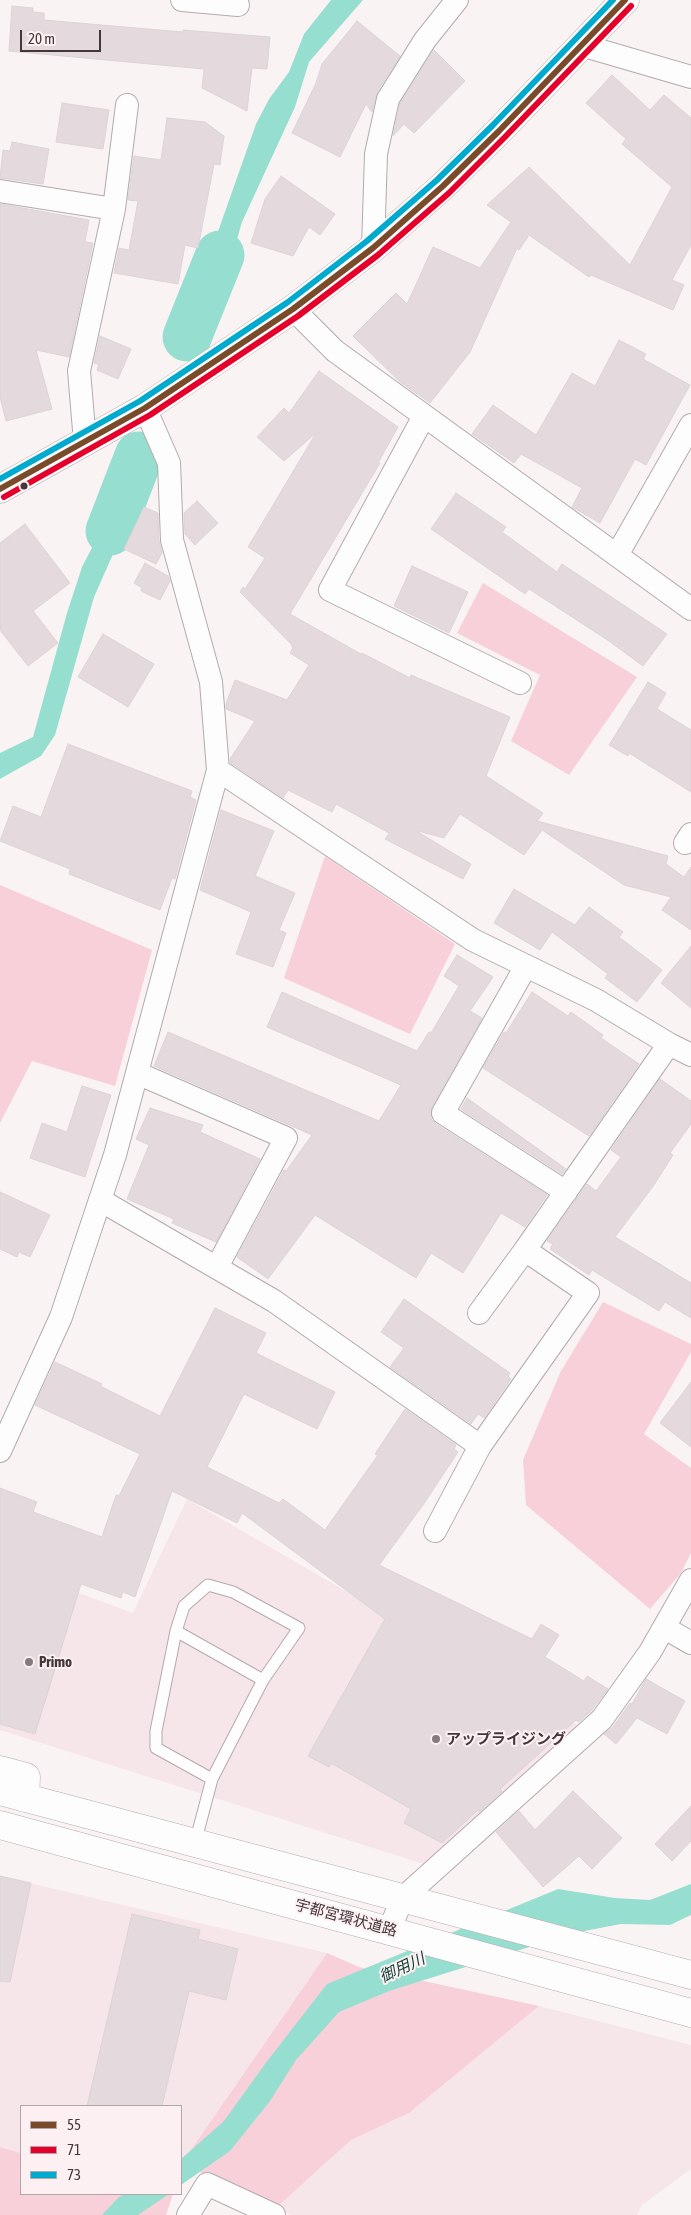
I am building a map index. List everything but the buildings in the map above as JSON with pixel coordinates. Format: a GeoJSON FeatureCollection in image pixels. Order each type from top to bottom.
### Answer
{"type":"FeatureCollection","features":[{"type":"Feature","properties":{"kind":"main road"},"geometry":{"type":"LineString","coordinates":[[0,490],[145,408],[293,309],[373,248],[443,186],[625,0]]}},
{"type":"Feature","properties":{"kind":"main road"},"geometry":{"type":"LineString","coordinates":[[0,1770],[26,1777],[13,1794],[691,1975]]}},
{"type":"Feature","properties":{"kind":"main road","name":"宇都宮環状道路"},"geometry":{"type":"LineString","coordinates":[[0,1825],[691,2013]]}},
{"type":"Feature","properties":{"kind":"main road"},"geometry":{"type":"LineString","coordinates":[[0,1844],[244,1891]]}},
{"type":"Feature","properties":{"kind":"street"},"geometry":{"type":"LineString","coordinates":[[182,0],[238,5]]}},
{"type":"Feature","properties":{"kind":"street"},"geometry":{"type":"LineString","coordinates":[[373,248],[376,154],[388,99],[425,40],[457,0]]}},
{"type":"Feature","properties":{"kind":"street"},"geometry":{"type":"LineString","coordinates":[[582,45],[691,77]]}},
{"type":"Feature","properties":{"kind":"street"},"geometry":{"type":"LineString","coordinates":[[85,442],[78,371],[114,209],[127,106]]}},
{"type":"Feature","properties":{"kind":"street"},"geometry":{"type":"LineString","coordinates":[[0,190],[114,209]]}},
{"type":"Feature","properties":{"kind":"street"},"geometry":{"type":"LineString","coordinates":[[293,309],[335,351],[691,609]]}},
{"type":"Feature","properties":{"kind":"street"},"geometry":{"type":"LineString","coordinates":[[0,1451],[61,1317],[115,1155],[218,770],[211,682],[172,540],[169,463],[145,408]]}},
{"type":"Feature","properties":{"kind":"street"},"geometry":{"type":"LineString","coordinates":[[424,416],[330,590],[520,683]]}},
{"type":"Feature","properties":{"kind":"street"},"geometry":{"type":"LineString","coordinates":[[617,555],[691,425]]}},
{"type":"Feature","properties":{"kind":"street"},"geometry":{"type":"LineString","coordinates":[[218,770],[473,940],[596,1000],[669,1044],[691,1055]]}},
{"type":"Feature","properties":{"kind":"street"},"geometry":{"type":"LineString","coordinates":[[526,966],[443,1113],[566,1192]]}},
{"type":"Feature","properties":{"kind":"street"},"geometry":{"type":"LineString","coordinates":[[479,1313],[669,1044]]}},
{"type":"Feature","properties":{"kind":"street"},"geometry":{"type":"LineString","coordinates":[[137,1073],[286,1138],[217,1268]]}},
{"type":"Feature","properties":{"kind":"street"},"geometry":{"type":"LineString","coordinates":[[100,1200],[274,1301],[480,1446]]}},
{"type":"Feature","properties":{"kind":"street"},"geometry":{"type":"LineString","coordinates":[[435,1531],[480,1446],[588,1293],[525,1250]]}},
{"type":"Feature","properties":{"kind":"street"},"geometry":{"type":"LineString","coordinates":[[389,1930],[403,1898],[602,1719],[665,1628],[691,1580]]}},
{"type":"Feature","properties":{"kind":"street"},"geometry":{"type":"LineString","coordinates":[[665,1628],[691,1643]]}},
{"type":"Feature","properties":{"kind":"street"},"geometry":{"type":"LineString","coordinates":[[188,2215],[208,2184],[274,2215]]}},
{"type":"Feature","properties":{"kind":"lane"},"geometry":{"type":"LineString","coordinates":[[195,1843],[212,1778],[262,1680],[299,1628],[233,1592],[208,1585],[184,1606],[176,1631],[156,1732],[156,1748],[212,1778]]}},
{"type":"Feature","properties":{"kind":"lane"},"geometry":{"type":"LineString","coordinates":[[176,1631],[262,1680]]}},
{"type":"Feature","properties":{"kind":"shaded area"},"geometry":{"type":"Polygon","coordinates":[[[483,583],[637,677],[569,775],[511,741],[540,675],[457,633],[483,583]]]}},
{"type":"Feature","properties":{"kind":"shaded area"},"geometry":{"type":"Polygon","coordinates":[[[325,856],[455,944],[410,1034],[284,978],[325,856]]]}},
{"type":"Feature","properties":{"kind":"shaded area"},"geometry":{"type":"Polygon","coordinates":[[[0,885],[152,950],[115,1086],[32,1061],[0,1123],[0,885]]]}},
{"type":"Feature","properties":{"kind":"shaded area"},"geometry":{"type":"Polygon","coordinates":[[[603,1302],[691,1344],[691,1352],[644,1434],[691,1468],[691,1553],[681,1573],[650,1609],[526,1505],[523,1460],[561,1371],[603,1302]]]}},
{"type":"Feature","properties":{"kind":"shaded area"},"geometry":{"type":"Polygon","coordinates":[[[187,1499],[582,1728],[430,1866],[0,1730],[0,1564],[133,1613],[187,1499]]]}},
{"type":"Feature","properties":{"kind":"shaded area"},"geometry":{"type":"Polygon","coordinates":[[[0,1876],[327,1953],[184,2160],[182,2160],[182,2105],[20,2105],[20,2153],[0,2147],[0,1876]]]}},
{"type":"Feature","properties":{"kind":"shaded area"},"geometry":{"type":"Polygon","coordinates":[[[327,1953],[359,1967],[539,2006],[409,2113],[351,2140],[276,2208],[200,2172],[184,2160],[327,1953]]]}},
{"type":"Feature","properties":{"kind":"shaded area"},"geometry":{"type":"Polygon","coordinates":[[[539,2006],[691,2045],[691,2169],[642,2205],[637,2215],[291,2215],[276,2208],[351,2140],[409,2113],[539,2006]]]}},
{"type":"Feature","properties":{"kind":"shaded area"},"geometry":{"type":"Polygon","coordinates":[[[0,2147],[20,2153],[20,2195],[173,2195],[166,2215],[0,2215],[0,2147]]]}},
{"type":"Feature","properties":{"kind":"water"},"geometry":{"type":"Polygon","coordinates":[[[331,0],[363,0],[309,62],[295,107],[242,222],[229,266],[214,298],[207,310],[186,322],[256,124],[269,99],[289,72],[304,34],[331,0]]]}},
{"type":"Feature","properties":{"kind":"water"},"geometry":{"type":"Polygon","coordinates":[[[153,464],[94,597],[55,735],[41,756],[0,779],[0,753],[33,737],[67,613],[82,567],[97,538],[120,472],[153,464]]]}},
{"type":"Feature","properties":{"kind":"water","name":"御用川"},"geometry":{"type":"Polygon","coordinates":[[[691,1884],[691,1915],[670,1925],[621,1924],[574,1933],[389,1991],[339,2012],[296,2060],[270,2101],[230,2151],[182,2184],[182,2158],[224,2121],[327,1984],[558,1889],[615,1898],[650,1900],[691,1884]]]}},
{"type":"Feature","properties":{"kind":"water"},"geometry":{"type":"Polygon","coordinates":[[[124,2195],[168,2195],[138,2215],[102,2215],[119,2197],[124,2195]]]}},
{"type":"Feature","properties":{"kind":"waterway"},"geometry":{"type":"LineString","coordinates":[[187,337],[220,255]]}},
{"type":"Feature","properties":{"kind":"waterway"},"geometry":{"type":"LineString","coordinates":[[110,531],[139,456]]}},
{"type":"Feature","properties":{"kind":"transit line","name":"73"},"geometry":{"type":"LineString","coordinates":[[0,479],[140,401],[288,302],[367,241],[437,180],[493,125],[613,0]]}},
{"type":"Feature","properties":{"kind":"transit line","name":"55"},"geometry":{"type":"LineString","coordinates":[[0,489],[145,408],[293,309],[373,248],[443,186],[499,131],[625,0]]}},
{"type":"Feature","properties":{"kind":"transit line","name":"71"},"geometry":{"type":"LineString","coordinates":[[4,497],[150,415],[298,316],[378,255],[449,193],[631,6]]}},
{"type":"Feature","properties":{"kind":"place","name":"Primo"},"geometry":{"type":"Point","coordinates":[29,1662]}},
{"type":"Feature","properties":{"kind":"place","name":"アップライジング"},"geometry":{"type":"Point","coordinates":[436,1739]}}]}
